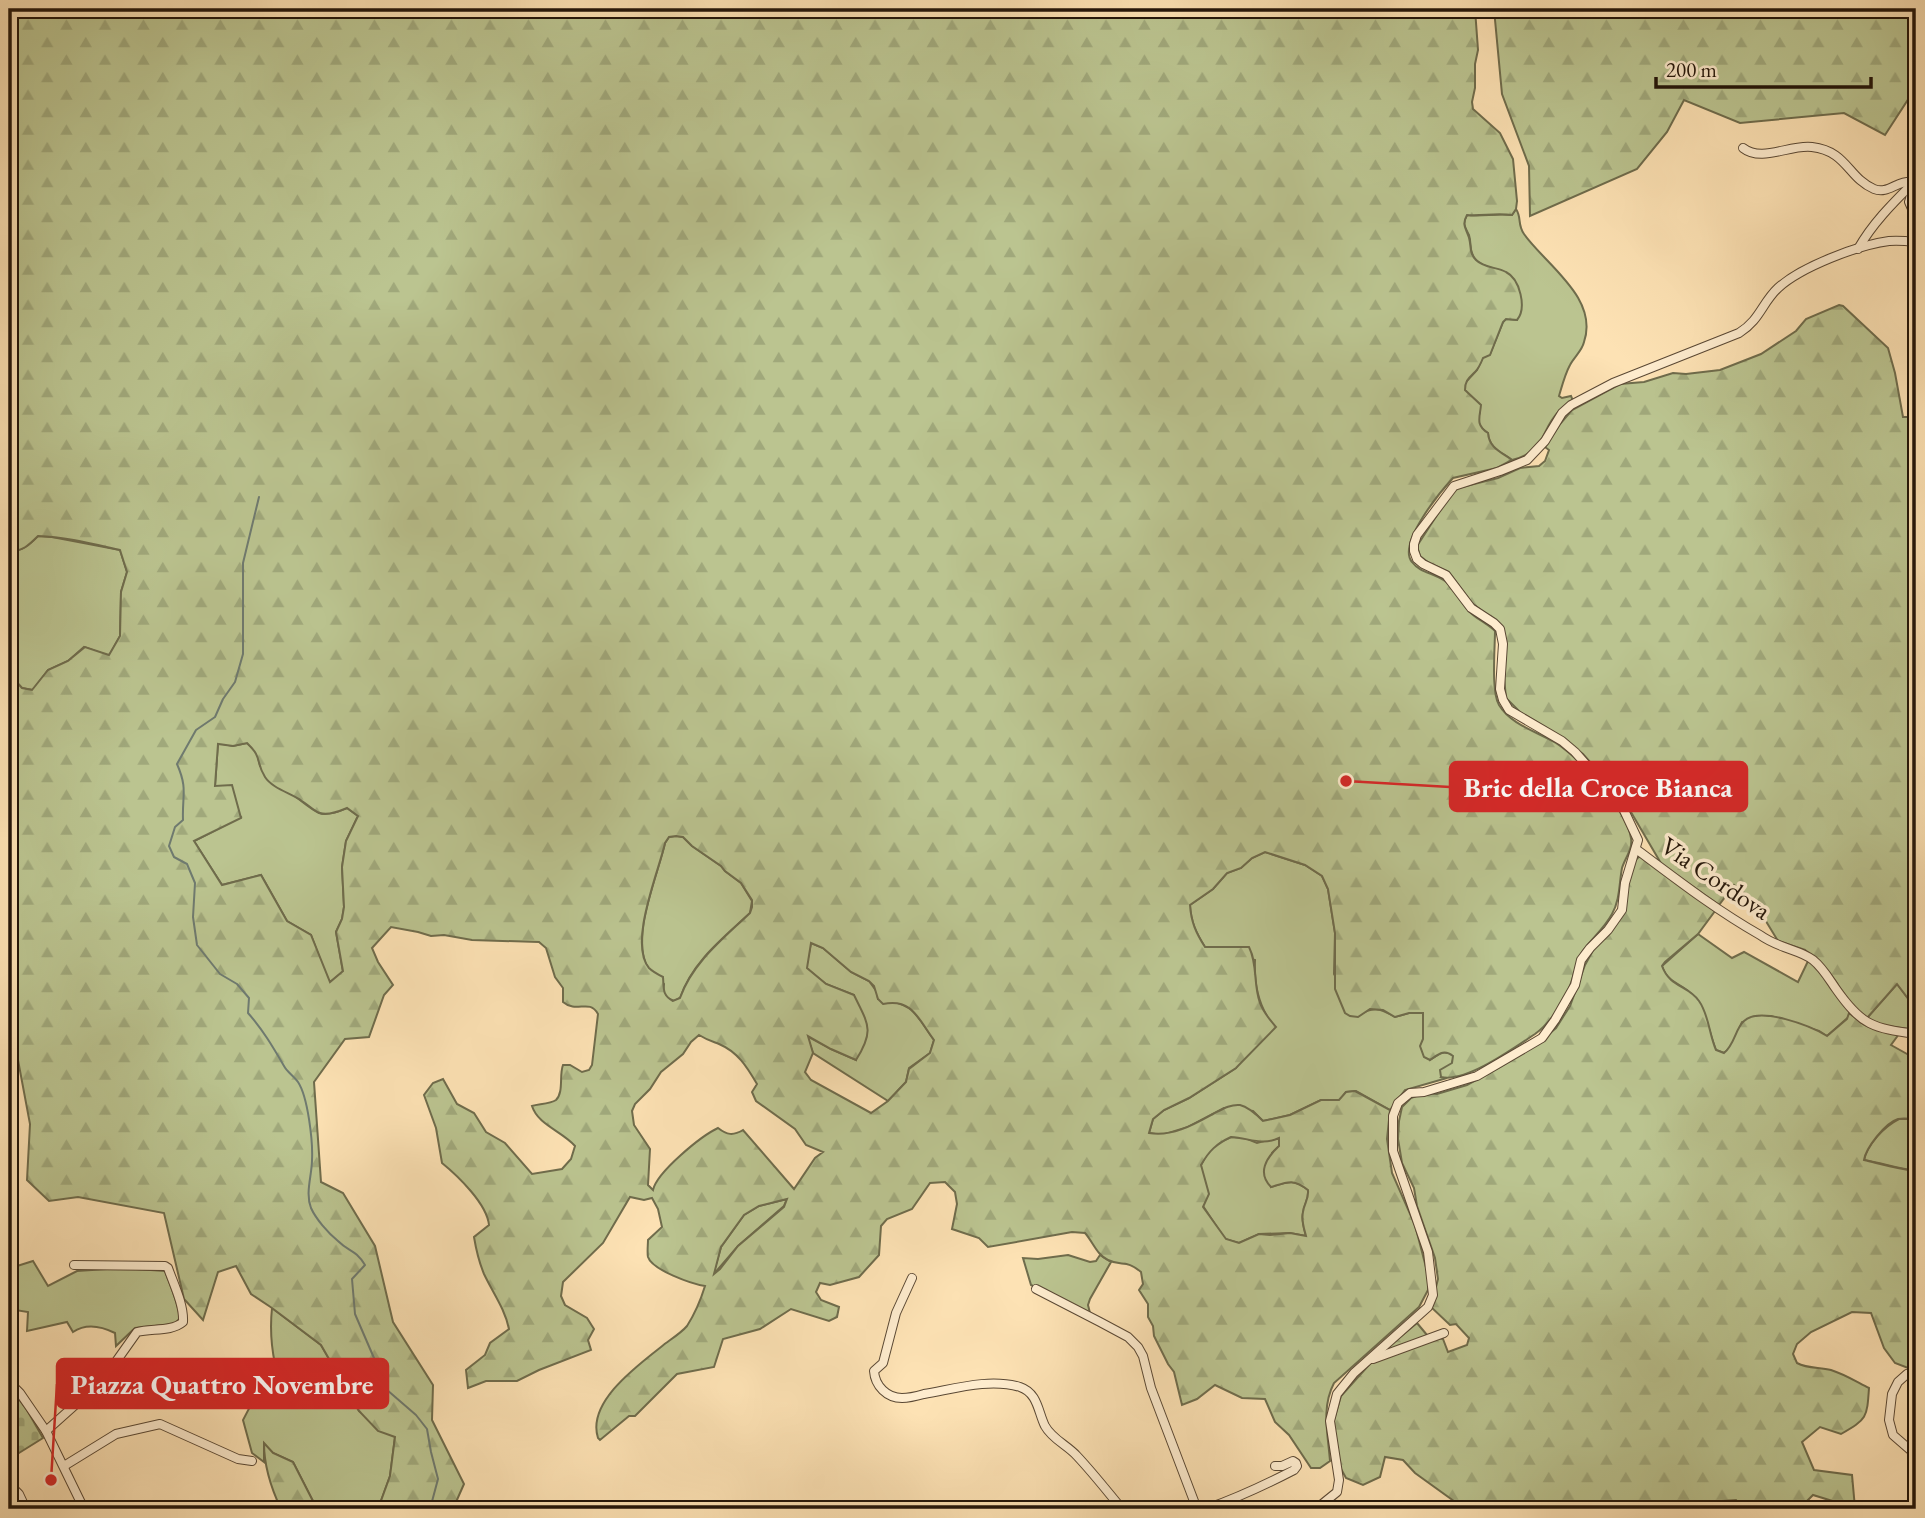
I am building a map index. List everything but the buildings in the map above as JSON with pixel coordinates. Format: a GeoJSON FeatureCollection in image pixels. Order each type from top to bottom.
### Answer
{"type":"FeatureCollection","features":[{"type":"Feature","properties":{"kind":"street"},"geometry":{"type":"LineString","coordinates":[[1743,148],[1749,153],[1763,154],[1796,147],[1823,149],[1835,154],[1866,185],[1876,190],[1884,191],[1905,181],[1915,180]]}},
{"type":"Feature","properties":{"kind":"street"},"geometry":{"type":"LineString","coordinates":[[1915,180],[1909,202],[1916,218]]}},
{"type":"Feature","properties":{"kind":"street"},"geometry":{"type":"LineString","coordinates":[[1858,249],[1864,237],[1890,205],[1915,180]]}},
{"type":"Feature","properties":{"kind":"street"},"geometry":{"type":"LineString","coordinates":[[1636,849],[1638,840],[1621,804],[1574,751],[1509,710],[1500,689],[1503,644],[1500,629],[1471,608],[1446,575],[1417,559],[1414,551],[1417,535],[1454,486],[1527,460],[1545,441],[1562,412],[1571,405],[1613,383],[1740,333],[1755,322],[1772,296],[1788,280],[1821,262],[1891,240],[1916,242]]}},
{"type":"Feature","properties":{"kind":"street","name":"Via Cordova"},"geometry":{"type":"LineString","coordinates":[[1367,1361],[1427,1307],[1433,1295],[1428,1252],[1393,1151],[1393,1116],[1398,1103],[1410,1093],[1477,1076],[1542,1038],[1575,985],[1581,960],[1622,910],[1625,883],[1636,849],[1705,900],[1760,935],[1813,960],[1857,1016],[1869,1024],[1882,1029],[1916,1034]]}},
{"type":"Feature","properties":{"kind":"street"},"geometry":{"type":"LineString","coordinates":[[46,1431],[103,1380],[137,1332],[178,1327],[183,1322],[181,1305],[165,1266],[74,1265]]}},
{"type":"Feature","properties":{"kind":"street"},"geometry":{"type":"LineString","coordinates":[[912,1278],[896,1313],[883,1363],[874,1371],[882,1390],[902,1398],[972,1385],[996,1384],[1023,1388],[1038,1405],[1044,1425],[1050,1433],[1075,1453],[1122,1509]]}},
{"type":"Feature","properties":{"kind":"street"},"geometry":{"type":"LineString","coordinates":[[1036,1289],[1128,1337],[1138,1347],[1197,1509]]}},
{"type":"Feature","properties":{"kind":"street"},"geometry":{"type":"LineString","coordinates":[[1316,1509],[1337,1492],[1339,1480],[1330,1420],[1337,1394],[1367,1361],[1444,1333]]}},
{"type":"Feature","properties":{"kind":"street"},"geometry":{"type":"LineString","coordinates":[[1907,1374],[1898,1382],[1892,1394],[1890,1428],[1893,1435],[1916,1455]]}},
{"type":"Feature","properties":{"kind":"street"},"geometry":{"type":"LineString","coordinates":[[9,1382],[20,1393],[46,1431],[84,1509]]}},
{"type":"Feature","properties":{"kind":"street"},"geometry":{"type":"LineString","coordinates":[[64,1466],[116,1434],[160,1424],[238,1459],[253,1461]]}},
{"type":"Feature","properties":{"kind":"street"},"geometry":{"type":"LineString","coordinates":[[1206,1509],[1265,1485],[1294,1470],[1297,1465],[1293,1461],[1276,1466]]}},
{"type":"Feature","properties":{"kind":"street"},"geometry":{"type":"LineString","coordinates":[[9,1484],[19,1494],[26,1509]]}},
{"type":"Feature","properties":{"kind":"green space"},"geometry":{"type":"Polygon","coordinates":[[[9,9],[1475,9],[1478,50],[1473,109],[1500,133],[1513,159],[1517,201],[1512,215],[1467,215],[1464,225],[1476,260],[1511,276],[1522,301],[1517,320],[1506,319],[1503,322],[1490,355],[1483,358],[1478,369],[1467,381],[1465,390],[1481,405],[1480,424],[1488,433],[1491,442],[1512,460],[1497,468],[1453,478],[1422,518],[1410,543],[1409,554],[1415,566],[1445,581],[1472,614],[1495,631],[1494,680],[1499,705],[1510,718],[1556,743],[1589,773],[1621,814],[1628,827],[1631,846],[1622,868],[1615,909],[1582,952],[1567,993],[1553,1016],[1542,1029],[1503,1055],[1476,1070],[1451,1077],[1441,1077],[1440,1070],[1452,1063],[1453,1056],[1444,1053],[1430,1060],[1424,1057],[1420,1046],[1423,1039],[1423,1013],[1395,1017],[1383,1010],[1370,1009],[1358,1017],[1345,1013],[1335,989],[1335,933],[1328,889],[1322,876],[1305,865],[1265,852],[1252,858],[1241,868],[1227,873],[1213,889],[1190,905],[1194,927],[1205,947],[1249,947],[1254,961],[1260,1003],[1276,1027],[1236,1068],[1153,1119],[1149,1133],[1182,1129],[1236,1105],[1250,1109],[1263,1121],[1290,1115],[1321,1100],[1339,1100],[1346,1092],[1355,1091],[1390,1110],[1387,1139],[1392,1173],[1415,1225],[1428,1275],[1428,1290],[1419,1307],[1334,1383],[1326,1412],[1330,1461],[1320,1468],[1311,1468],[1289,1435],[1275,1422],[1265,1399],[1242,1398],[1215,1385],[1197,1399],[1182,1405],[1174,1372],[1154,1336],[1148,1317],[1148,1304],[1139,1290],[1143,1284],[1141,1272],[1136,1268],[1104,1258],[1085,1233],[1072,1232],[988,1247],[979,1238],[952,1229],[957,1204],[955,1192],[945,1182],[930,1183],[912,1209],[887,1219],[881,1226],[879,1255],[859,1277],[830,1285],[820,1283],[816,1292],[821,1300],[839,1307],[837,1317],[829,1321],[791,1309],[760,1329],[723,1339],[714,1367],[677,1374],[635,1416],[629,1416],[600,1440],[596,1424],[608,1397],[630,1372],[687,1326],[705,1286],[673,1276],[651,1262],[648,1257],[648,1240],[662,1227],[658,1209],[652,1198],[644,1200],[630,1197],[603,1243],[563,1282],[561,1296],[565,1305],[587,1318],[594,1329],[588,1340],[591,1350],[517,1381],[486,1381],[468,1388],[466,1370],[485,1355],[490,1343],[509,1329],[502,1308],[482,1269],[474,1237],[489,1225],[487,1217],[471,1191],[442,1163],[436,1128],[424,1095],[433,1083],[443,1079],[457,1104],[474,1113],[486,1132],[505,1143],[532,1174],[562,1169],[571,1159],[575,1146],[539,1118],[532,1106],[556,1100],[560,1093],[563,1065],[570,1065],[582,1072],[589,1070],[592,1065],[598,1014],[591,1007],[573,1007],[563,1002],[563,988],[555,977],[546,948],[539,942],[431,936],[391,927],[372,948],[393,985],[384,995],[369,1037],[345,1039],[314,1082],[321,1182],[343,1193],[375,1246],[393,1322],[433,1385],[432,1420],[464,1484],[456,1502],[447,1509],[378,1509],[390,1476],[395,1437],[378,1431],[359,1411],[321,1345],[251,1294],[236,1266],[218,1272],[203,1320],[184,1299],[164,1213],[78,1197],[49,1201],[27,1180],[30,1124],[15,1044],[9,1029],[9,798],[13,799],[18,786],[9,763],[9,674],[22,688],[32,690],[48,670],[68,661],[85,647],[109,655],[120,636],[121,592],[127,572],[120,550],[69,539],[38,536],[22,549],[9,551],[9,9]],[[247,743],[233,746],[218,744],[215,786],[232,785],[241,818],[194,841],[222,885],[261,875],[287,921],[311,935],[330,982],[343,971],[336,932],[344,907],[342,867],[346,841],[358,816],[347,808],[330,814],[318,812],[268,781],[255,752],[247,743]],[[669,837],[647,907],[642,942],[643,957],[649,968],[663,977],[665,994],[673,1001],[680,998],[701,962],[750,913],[752,900],[741,883],[683,837],[669,837]],[[811,943],[807,968],[826,984],[854,995],[866,1020],[866,1041],[856,1060],[808,1036],[813,1053],[805,1072],[811,1080],[871,1113],[888,1101],[906,1082],[909,1069],[930,1053],[934,1040],[908,1007],[893,1003],[883,1004],[869,981],[851,972],[823,948],[811,943]],[[699,1035],[683,1054],[661,1072],[632,1111],[634,1125],[650,1149],[648,1185],[653,1190],[662,1174],[681,1155],[718,1128],[730,1134],[743,1130],[794,1189],[815,1158],[823,1152],[806,1145],[795,1129],[756,1101],[752,1092],[757,1084],[746,1066],[732,1051],[699,1035]],[[1231,1137],[1221,1142],[1201,1165],[1209,1194],[1203,1207],[1226,1239],[1239,1243],[1259,1234],[1290,1233],[1306,1236],[1302,1215],[1308,1190],[1290,1182],[1271,1187],[1265,1176],[1265,1166],[1279,1146],[1279,1138],[1261,1141],[1231,1137]],[[787,1199],[759,1206],[744,1215],[721,1247],[714,1274],[738,1246],[784,1207],[787,1199]]]}},
{"type":"Feature","properties":{"kind":"green space"},"geometry":{"type":"Polygon","coordinates":[[[1494,9],[1916,9],[1916,90],[1885,135],[1844,113],[1740,123],[1684,100],[1667,132],[1637,169],[1530,216],[1529,166],[1502,94],[1494,9]]]}},
{"type":"Feature","properties":{"kind":"green space"},"geometry":{"type":"Polygon","coordinates":[[[1516,209],[1524,234],[1568,283],[1577,297],[1587,326],[1583,345],[1568,369],[1559,396],[1571,396],[1573,401],[1553,419],[1531,452],[1512,460],[1493,446],[1488,433],[1481,427],[1478,419],[1480,412],[1465,390],[1465,383],[1477,370],[1483,357],[1490,354],[1503,322],[1506,319],[1517,320],[1518,291],[1512,277],[1481,264],[1474,258],[1464,223],[1467,215],[1512,215],[1516,209]]]}},
{"type":"Feature","properties":{"kind":"green space"},"geometry":{"type":"Polygon","coordinates":[[[1839,305],[1888,348],[1903,417],[1916,417],[1916,1009],[1897,984],[1867,1018],[1855,1009],[1828,971],[1805,950],[1778,941],[1753,900],[1734,885],[1719,905],[1662,865],[1628,807],[1583,754],[1520,712],[1506,698],[1499,624],[1472,603],[1449,572],[1420,556],[1417,546],[1450,495],[1458,488],[1498,478],[1520,468],[1539,466],[1545,461],[1549,450],[1545,447],[1572,410],[1620,384],[1644,382],[1673,373],[1720,370],[1761,354],[1796,331],[1806,319],[1839,305]]]}},
{"type":"Feature","properties":{"kind":"green space"},"geometry":{"type":"Polygon","coordinates":[[[38,536],[120,550],[127,572],[121,592],[120,636],[109,656],[84,647],[68,661],[48,670],[33,690],[22,688],[9,674],[9,551],[22,549],[38,536]]]}},
{"type":"Feature","properties":{"kind":"green space"},"geometry":{"type":"Polygon","coordinates":[[[218,743],[233,746],[247,743],[257,753],[260,766],[313,810],[330,814],[347,808],[358,816],[346,841],[342,867],[344,907],[336,932],[343,972],[329,983],[311,935],[287,921],[261,875],[222,885],[194,841],[241,817],[215,786],[218,743]]]}},
{"type":"Feature","properties":{"kind":"green space"},"geometry":{"type":"Polygon","coordinates":[[[669,837],[683,837],[741,883],[752,901],[750,913],[700,962],[680,998],[674,1001],[667,998],[663,992],[664,984],[648,968],[643,955],[642,940],[647,906],[665,843],[669,837]]]}},
{"type":"Feature","properties":{"kind":"green space"},"geometry":{"type":"Polygon","coordinates":[[[1265,852],[1305,865],[1322,876],[1328,889],[1335,933],[1334,974],[1358,1016],[1372,1010],[1380,1010],[1395,1017],[1423,1013],[1423,1039],[1430,1060],[1444,1053],[1454,1056],[1441,1077],[1447,1078],[1405,1090],[1390,1110],[1356,1091],[1346,1092],[1340,1100],[1321,1100],[1290,1115],[1263,1121],[1253,1111],[1224,1108],[1188,1127],[1162,1135],[1149,1133],[1153,1119],[1164,1110],[1189,1098],[1236,1068],[1267,1016],[1257,989],[1255,960],[1205,947],[1194,927],[1190,905],[1213,889],[1227,873],[1241,868],[1252,858],[1265,852]]]}},
{"type":"Feature","properties":{"kind":"green space"},"geometry":{"type":"Polygon","coordinates":[[[1640,856],[1715,911],[1698,934],[1662,966],[1674,983],[1699,1001],[1716,1050],[1724,1053],[1741,1024],[1752,1017],[1786,1019],[1827,1036],[1847,1019],[1849,1013],[1867,1026],[1899,1034],[1891,1045],[1916,1059],[1916,1119],[1898,1119],[1887,1125],[1872,1143],[1864,1160],[1916,1171],[1916,1371],[1895,1363],[1884,1348],[1871,1313],[1852,1312],[1811,1332],[1797,1344],[1793,1354],[1801,1365],[1831,1370],[1869,1388],[1866,1412],[1861,1421],[1841,1434],[1820,1427],[1802,1442],[1814,1470],[1852,1475],[1855,1508],[1813,1495],[1799,1509],[1744,1509],[1736,1500],[1722,1501],[1719,1509],[1465,1509],[1415,1473],[1403,1460],[1385,1457],[1380,1477],[1363,1485],[1346,1478],[1340,1467],[1333,1423],[1341,1396],[1377,1356],[1417,1323],[1427,1335],[1443,1339],[1448,1352],[1467,1345],[1469,1338],[1456,1324],[1450,1325],[1431,1307],[1438,1279],[1435,1258],[1417,1206],[1414,1188],[1402,1163],[1398,1139],[1402,1107],[1411,1098],[1424,1093],[1437,1094],[1467,1085],[1537,1044],[1556,1028],[1570,1006],[1585,965],[1596,945],[1616,924],[1633,862],[1640,856]]]}},
{"type":"Feature","properties":{"kind":"green space"},"geometry":{"type":"Polygon","coordinates":[[[1698,934],[1732,958],[1744,952],[1798,982],[1809,959],[1852,1014],[1827,1036],[1771,1016],[1742,1022],[1731,1047],[1724,1053],[1716,1050],[1699,1004],[1690,992],[1665,973],[1662,966],[1698,934]]]}},
{"type":"Feature","properties":{"kind":"green space"},"geometry":{"type":"Polygon","coordinates":[[[811,943],[823,948],[851,972],[869,981],[877,992],[878,999],[907,1007],[934,1040],[930,1053],[909,1068],[906,1082],[888,1101],[813,1053],[807,1036],[856,1060],[854,995],[826,984],[806,968],[811,943]]]}},
{"type":"Feature","properties":{"kind":"green space"},"geometry":{"type":"Polygon","coordinates":[[[1897,984],[1916,1009],[1916,1030],[1880,1025],[1867,1018],[1897,984]]]}},
{"type":"Feature","properties":{"kind":"green space"},"geometry":{"type":"Polygon","coordinates":[[[1899,1119],[1916,1119],[1916,1171],[1864,1160],[1877,1136],[1899,1119]]]}},
{"type":"Feature","properties":{"kind":"green space"},"geometry":{"type":"Polygon","coordinates":[[[1231,1137],[1245,1138],[1257,1143],[1279,1137],[1279,1146],[1272,1153],[1271,1187],[1290,1182],[1308,1190],[1302,1219],[1306,1236],[1290,1233],[1259,1234],[1239,1243],[1225,1239],[1203,1206],[1201,1165],[1208,1152],[1231,1137]]]}},
{"type":"Feature","properties":{"kind":"green space"},"geometry":{"type":"Polygon","coordinates":[[[787,1199],[784,1206],[738,1246],[713,1275],[721,1247],[744,1215],[759,1206],[787,1199]]]}},
{"type":"Feature","properties":{"kind":"green space"},"geometry":{"type":"Polygon","coordinates":[[[1068,1255],[1090,1262],[1096,1261],[1100,1255],[1111,1262],[1090,1299],[1090,1313],[1031,1285],[1023,1258],[1068,1255]]]}},
{"type":"Feature","properties":{"kind":"green space"},"geometry":{"type":"Polygon","coordinates":[[[33,1261],[48,1286],[77,1271],[122,1268],[165,1271],[177,1303],[179,1319],[175,1324],[135,1328],[116,1346],[115,1333],[99,1327],[83,1327],[73,1332],[67,1322],[27,1331],[28,1312],[9,1309],[9,1267],[33,1261]]]}},
{"type":"Feature","properties":{"kind":"green space"},"geometry":{"type":"Polygon","coordinates":[[[272,1308],[321,1345],[359,1411],[395,1437],[390,1476],[378,1509],[317,1509],[293,1462],[273,1453],[264,1444],[264,1462],[252,1453],[243,1420],[275,1364],[271,1336],[272,1308]]]}},
{"type":"Feature","properties":{"kind":"green space"},"geometry":{"type":"Polygon","coordinates":[[[9,1386],[43,1438],[11,1458],[9,1455],[9,1386]]]}},
{"type":"Feature","properties":{"kind":"green space"},"geometry":{"type":"Polygon","coordinates":[[[264,1443],[273,1453],[293,1462],[317,1509],[281,1509],[269,1477],[264,1443]]]}},
{"type":"Feature","properties":{"kind":"waterway"},"geometry":{"type":"LineString","coordinates":[[259,497],[243,563],[243,654],[235,682],[215,717],[196,730],[177,764],[183,786],[183,820],[175,827],[169,846],[174,857],[187,864],[195,883],[193,917],[197,945],[220,974],[237,984],[249,998],[248,1013],[302,1089],[312,1142],[309,1202],[326,1230],[365,1265],[352,1279],[355,1314],[377,1365],[379,1383],[416,1415],[427,1429],[438,1479],[430,1509]]}},
{"type":"Feature","properties":{"kind":"place","name":"Bric della Croce Bianca"},"geometry":{"type":"Point","coordinates":[1346,781]}},
{"type":"Feature","properties":{"kind":"place","name":"Piazza Quattro Novembre"},"geometry":{"type":"Point","coordinates":[51,1480]}}]}
